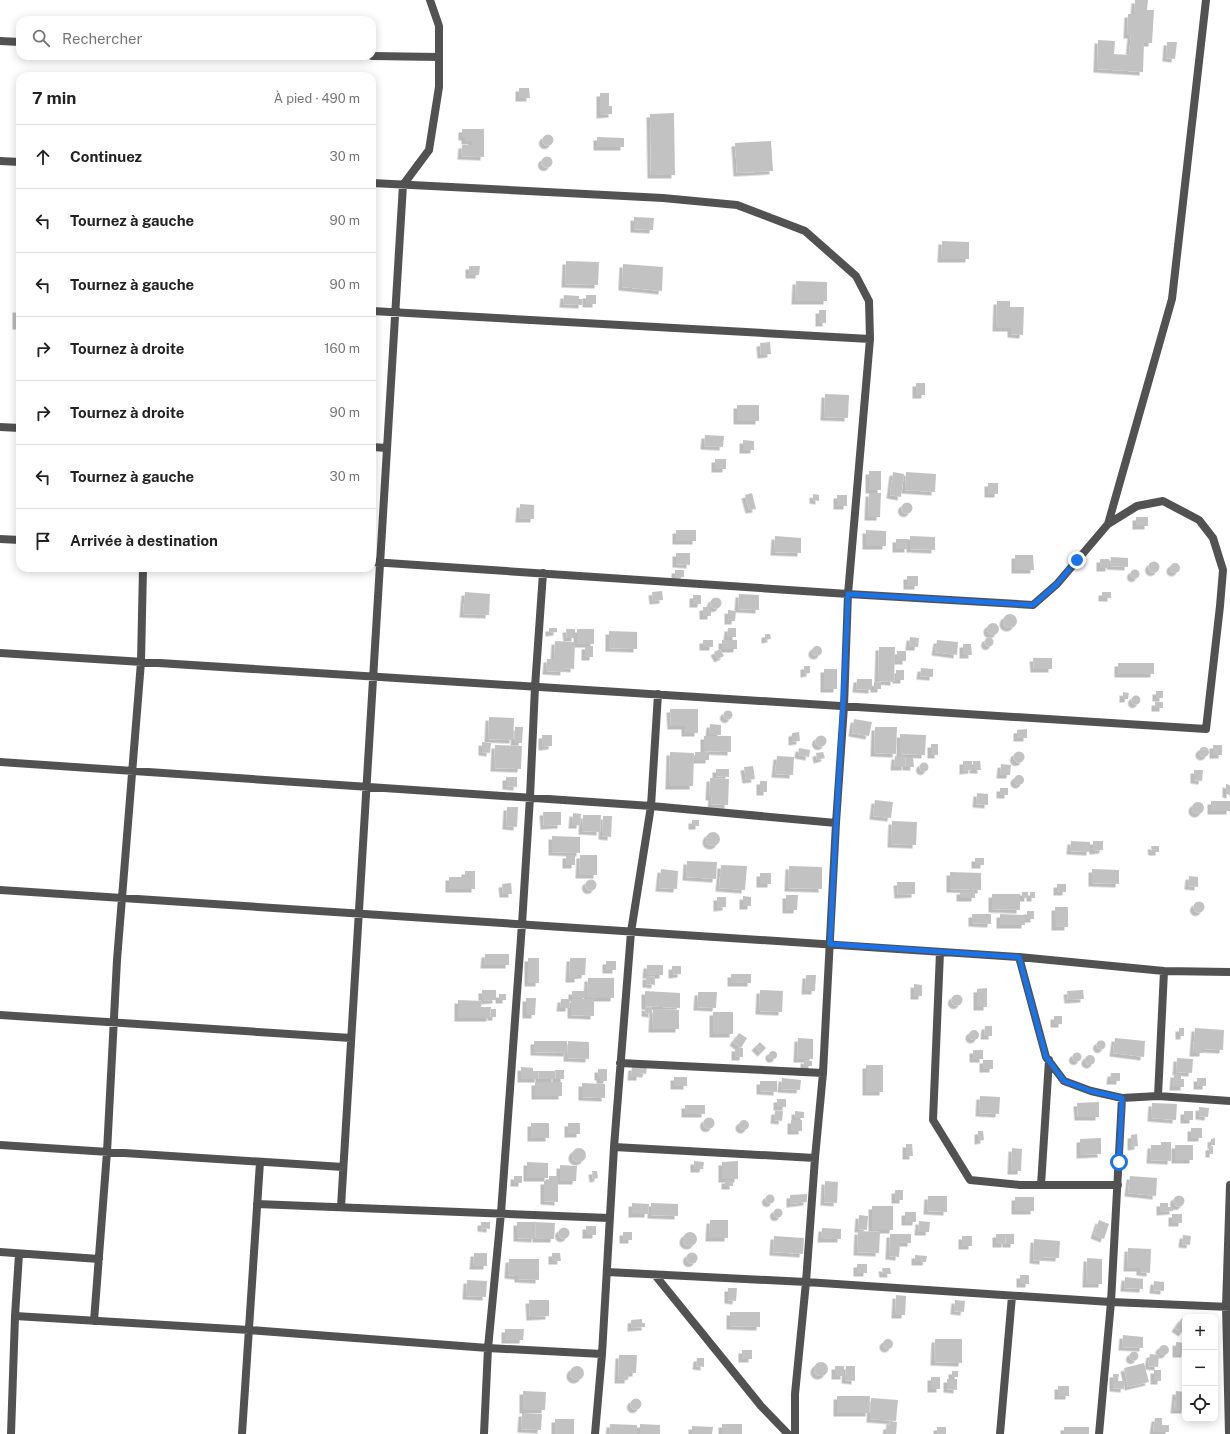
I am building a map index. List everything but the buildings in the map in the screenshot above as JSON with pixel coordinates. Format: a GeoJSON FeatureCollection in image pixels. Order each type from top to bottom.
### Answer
{"type":"FeatureCollection","features":[{"type":"Feature","properties":{"kind":"street"},"geometry":{"type":"LineString","coordinates":[[0,653],[1206,729],[1220,606],[1222,570],[1213,538],[1199,520],[1163,501],[1137,506],[1108,524],[1057,584],[1033,605],[376,562],[387,448],[403,185],[429,150],[439,88],[439,26],[430,0]]}},
{"type":"Feature","properties":{"kind":"street"},"geometry":{"type":"LineString","coordinates":[[1108,524],[1172,299],[1206,0]]}},
{"type":"Feature","properties":{"kind":"street"},"geometry":{"type":"LineString","coordinates":[[0,41],[16,42]]}},
{"type":"Feature","properties":{"kind":"street"},"geometry":{"type":"LineString","coordinates":[[376,56],[439,57]]}},
{"type":"Feature","properties":{"kind":"street"},"geometry":{"type":"LineString","coordinates":[[0,161],[16,162]]}},
{"type":"Feature","properties":{"kind":"street"},"geometry":{"type":"LineString","coordinates":[[376,183],[664,198],[737,205],[805,231],[856,276],[869,301],[870,339],[848,594],[844,706],[836,823],[823,1073],[806,1282],[795,1394],[795,1434]]}},
{"type":"Feature","properties":{"kind":"street"},"geometry":{"type":"LineString","coordinates":[[376,311],[870,339]]}},
{"type":"Feature","properties":{"kind":"street"},"geometry":{"type":"LineString","coordinates":[[0,427],[16,428]]}},
{"type":"Feature","properties":{"kind":"street"},"geometry":{"type":"LineString","coordinates":[[376,447],[387,448]]}},
{"type":"Feature","properties":{"kind":"street"},"geometry":{"type":"LineString","coordinates":[[0,539],[16,540]]}},
{"type":"Feature","properties":{"kind":"street"},"geometry":{"type":"LineString","coordinates":[[94,1321],[106,1152],[117,960],[141,662],[143,572]]}},
{"type":"Feature","properties":{"kind":"street"},"geometry":{"type":"LineString","coordinates":[[341,1207],[373,676],[376,572]]}},
{"type":"Feature","properties":{"kind":"street"},"geometry":{"type":"LineString","coordinates":[[484,1434],[488,1348],[501,1213],[522,924],[543,573]]}},
{"type":"Feature","properties":{"kind":"street"},"geometry":{"type":"LineString","coordinates":[[595,1434],[602,1354],[609,1218],[630,932],[651,806],[658,694]]}},
{"type":"Feature","properties":{"kind":"street"},"geometry":{"type":"LineString","coordinates":[[0,762],[530,797],[651,806],[836,823]]}},
{"type":"Feature","properties":{"kind":"street"},"geometry":{"type":"LineString","coordinates":[[0,890],[1019,957],[1164,971],[1230,972]]}},
{"type":"Feature","properties":{"kind":"street"},"geometry":{"type":"LineString","coordinates":[[940,952],[933,1120],[970,1180],[1020,1185],[1118,1185]]}},
{"type":"Feature","properties":{"kind":"street"},"geometry":{"type":"LineString","coordinates":[[1019,957],[1046,1057],[1064,1081],[1091,1091],[1122,1098],[1158,1096],[1230,1101]]}},
{"type":"Feature","properties":{"kind":"street"},"geometry":{"type":"LineString","coordinates":[[1158,1096],[1164,971]]}},
{"type":"Feature","properties":{"kind":"street"},"geometry":{"type":"LineString","coordinates":[[0,1015],[351,1038]]}},
{"type":"Feature","properties":{"kind":"street"},"geometry":{"type":"LineString","coordinates":[[1041,1185],[1048,1060]]}},
{"type":"Feature","properties":{"kind":"street"},"geometry":{"type":"LineString","coordinates":[[620,1063],[823,1073]]}},
{"type":"Feature","properties":{"kind":"street"},"geometry":{"type":"LineString","coordinates":[[1099,1434],[1111,1302],[1122,1098]]}},
{"type":"Feature","properties":{"kind":"street"},"geometry":{"type":"LineString","coordinates":[[0,1145],[343,1167]]}},
{"type":"Feature","properties":{"kind":"street"},"geometry":{"type":"LineString","coordinates":[[614,1147],[815,1158]]}},
{"type":"Feature","properties":{"kind":"street"},"geometry":{"type":"LineString","coordinates":[[242,1434],[260,1162]]}},
{"type":"Feature","properties":{"kind":"street"},"geometry":{"type":"LineString","coordinates":[[1229,1434],[1228,1307],[1230,1185]]}},
{"type":"Feature","properties":{"kind":"street"},"geometry":{"type":"LineString","coordinates":[[257,1204],[609,1218]]}},
{"type":"Feature","properties":{"kind":"street"},"geometry":{"type":"LineString","coordinates":[[0,1252],[99,1259]]}},
{"type":"Feature","properties":{"kind":"street"},"geometry":{"type":"LineString","coordinates":[[11,1434],[15,1316],[19,1254]]}},
{"type":"Feature","properties":{"kind":"street"},"geometry":{"type":"LineString","coordinates":[[606,1272],[806,1282],[1111,1302],[1228,1307]]}},
{"type":"Feature","properties":{"kind":"street"},"geometry":{"type":"LineString","coordinates":[[655,1275],[761,1406],[788,1434]]}},
{"type":"Feature","properties":{"kind":"street"},"geometry":{"type":"LineString","coordinates":[[1000,1434],[1012,1296]]}},
{"type":"Feature","properties":{"kind":"street"},"geometry":{"type":"LineString","coordinates":[[15,1316],[249,1330],[488,1348],[602,1354]]}},
{"type":"Feature","properties":{"kind":"route"},"geometry":{"type":"LineString","coordinates":[[1077,560],[1057,584],[1033,605],[848,594],[844,706],[830,944],[1019,957],[1046,1057],[1064,1081],[1091,1091],[1122,1098],[1119,1162]]}}]}
